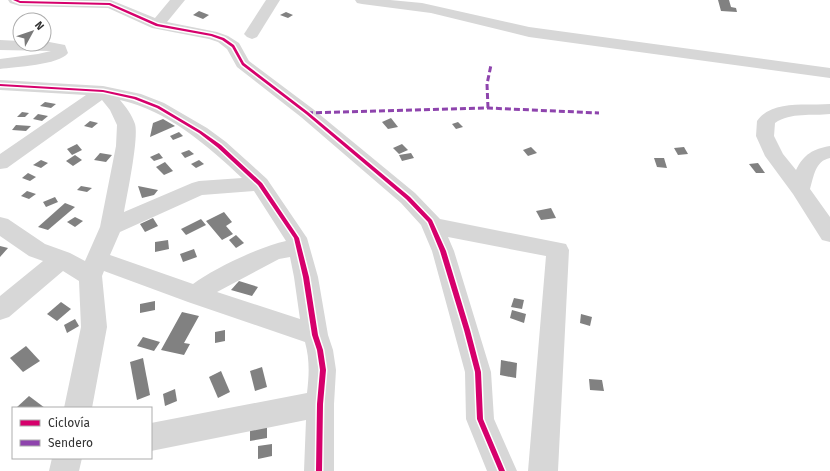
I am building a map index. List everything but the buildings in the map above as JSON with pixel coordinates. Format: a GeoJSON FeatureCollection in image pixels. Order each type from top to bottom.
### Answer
{"type":"FeatureCollection","features":[{"type":"Feature","properties":{"kind":"street"},"geometry":{"type":"LineString","coordinates":[[15,0],[20,2],[110,4],[157,25],[212,35],[223,39],[233,46],[243,64],[307,113],[408,198],[433,226],[467,330],[478,372],[480,419],[502,471]]}},
{"type":"Feature","properties":{"kind":"street"},"geometry":{"type":"LineString","coordinates":[[157,25],[178,0]]}},
{"type":"Feature","properties":{"kind":"street"},"geometry":{"type":"LineString","coordinates":[[252,34],[273,0]]}},
{"type":"Feature","properties":{"kind":"street"},"geometry":{"type":"LineString","coordinates":[[362,0],[383,4],[410,2],[527,32],[766,62],[830,73]]}},
{"type":"Feature","properties":{"kind":"street"},"geometry":{"type":"LineString","coordinates":[[0,45],[52,46],[59,48],[60,53],[51,57],[35,60],[0,64]]}},
{"type":"Feature","properties":{"kind":"street"},"geometry":{"type":"LineString","coordinates":[[2,86],[103,91],[135,98],[158,107],[182,120],[219,146],[260,184],[296,238],[306,277],[315,335],[320,350],[323,370],[320,404],[319,471]]}},
{"type":"Feature","properties":{"kind":"street"},"geometry":{"type":"LineString","coordinates":[[0,163],[103,91]]}},
{"type":"Feature","properties":{"kind":"street"},"geometry":{"type":"LineString","coordinates":[[78,407],[94,327],[94,268],[111,227],[125,146],[126,124],[118,108],[103,91]]}},
{"type":"Feature","properties":{"kind":"street"},"geometry":{"type":"LineString","coordinates":[[830,109],[792,110],[773,114],[766,121],[766,136],[775,156],[800,188],[830,234]]}},
{"type":"Feature","properties":{"kind":"street"},"geometry":{"type":"LineString","coordinates":[[800,188],[808,164],[813,158],[821,153],[830,152]]}},
{"type":"Feature","properties":{"kind":"street"},"geometry":{"type":"LineString","coordinates":[[111,227],[199,188],[260,184]]}},
{"type":"Feature","properties":{"kind":"street"},"geometry":{"type":"LineString","coordinates":[[0,225],[37,250],[62,259],[196,295],[315,335]]}},
{"type":"Feature","properties":{"kind":"street"},"geometry":{"type":"LineString","coordinates":[[433,226],[558,250],[543,471]]}},
{"type":"Feature","properties":{"kind":"street"},"geometry":{"type":"LineString","coordinates":[[196,295],[213,282],[274,252],[298,247]]}},
{"type":"Feature","properties":{"kind":"street"},"geometry":{"type":"LineString","coordinates":[[0,310],[62,259]]}},
{"type":"Feature","properties":{"kind":"street"},"geometry":{"type":"LineString","coordinates":[[152,437],[320,404]]}},
{"type":"Feature","properties":{"kind":"street"},"geometry":{"type":"LineString","coordinates":[[64,471],[68,459]]}},
{"type":"Feature","properties":{"kind":"marked path"},"geometry":{"type":"LineString","coordinates":[[488,108],[487,84],[491,65]]}},
{"type":"Feature","properties":{"kind":"marked path"},"geometry":{"type":"LineString","coordinates":[[307,113],[488,108],[599,113]]}},
{"type":"Feature","properties":{"kind":"cycle path"},"geometry":{"type":"LineString","coordinates":[[15,0],[20,2],[110,4],[157,25],[212,35],[223,39],[233,46],[243,64],[307,113],[408,198],[430,221],[443,251],[478,372],[480,419],[502,471]]}},
{"type":"Feature","properties":{"kind":"cycle path"},"geometry":{"type":"LineString","coordinates":[[0,85],[103,91],[135,98],[158,107],[200,132],[219,146],[260,184],[296,238],[306,277],[315,335],[320,350],[323,370],[320,404],[319,471]]}}]}
